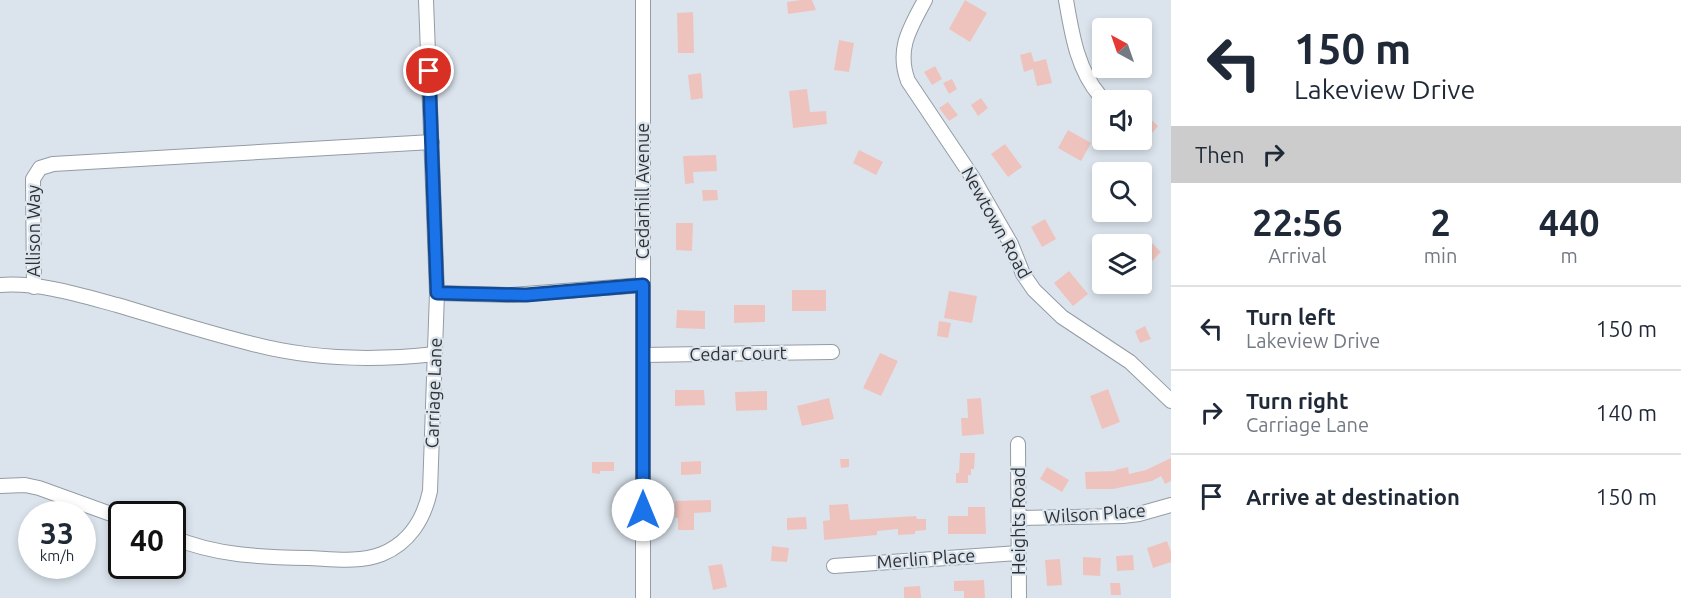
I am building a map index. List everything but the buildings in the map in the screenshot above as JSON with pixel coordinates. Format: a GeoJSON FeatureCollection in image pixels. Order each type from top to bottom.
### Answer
{"type":"FeatureCollection","features":[{"type":"Feature","properties":{"kind":"street","name":"Carriage Lane"},"geometry":{"type":"LineString","coordinates":[[186,542],[203,548],[252,556],[357,560],[382,554],[394,548],[414,530],[421,519],[429,498],[437,293],[426,0]]}},
{"type":"Feature","properties":{"kind":"street","name":"Cedarhill Avenue"},"geometry":{"type":"LineString","coordinates":[[643,0],[643,598]]}},
{"type":"Feature","properties":{"kind":"street","name":"Newtown Road"},"geometry":{"type":"LineString","coordinates":[[926,0],[906,39],[902,59],[904,71],[908,81],[973,178],[1011,244],[1023,274],[1034,290],[1054,311],[1076,328],[1130,362],[1170,398]]}},
{"type":"Feature","properties":{"kind":"street"},"geometry":{"type":"LineString","coordinates":[[1066,0],[1080,63],[1096,90]]}},
{"type":"Feature","properties":{"kind":"street","name":"Allison Way"},"geometry":{"type":"LineString","coordinates":[[432,142],[53,164],[40,168],[33,179],[34,287],[89,297],[273,349],[306,355],[396,358],[435,354]]}},
{"type":"Feature","properties":{"kind":"street"},"geometry":{"type":"LineString","coordinates":[[0,285],[34,287]]}},
{"type":"Feature","properties":{"kind":"street"},"geometry":{"type":"LineString","coordinates":[[437,293],[521,295],[643,285]]}},
{"type":"Feature","properties":{"kind":"street","name":"Cedar Court"},"geometry":{"type":"LineString","coordinates":[[643,356],[832,352]]}},
{"type":"Feature","properties":{"kind":"street","name":"Heights Road"},"geometry":{"type":"LineString","coordinates":[[1018,444],[1019,598]]}},
{"type":"Feature","properties":{"kind":"street"},"geometry":{"type":"LineString","coordinates":[[0,486],[25,485],[39,488],[108,513]]}},
{"type":"Feature","properties":{"kind":"street","name":"Wilson Place"},"geometry":{"type":"LineString","coordinates":[[1018,518],[1124,516],[1171,505]]}},
{"type":"Feature","properties":{"kind":"street","name":"Merlin Place"},"geometry":{"type":"LineString","coordinates":[[834,566],[1019,552]]}},
{"type":"Feature","properties":{"kind":"route"},"geometry":{"type":"LineString","coordinates":[[429,71],[437,293],[526,295],[643,285],[643,510]]}}]}
